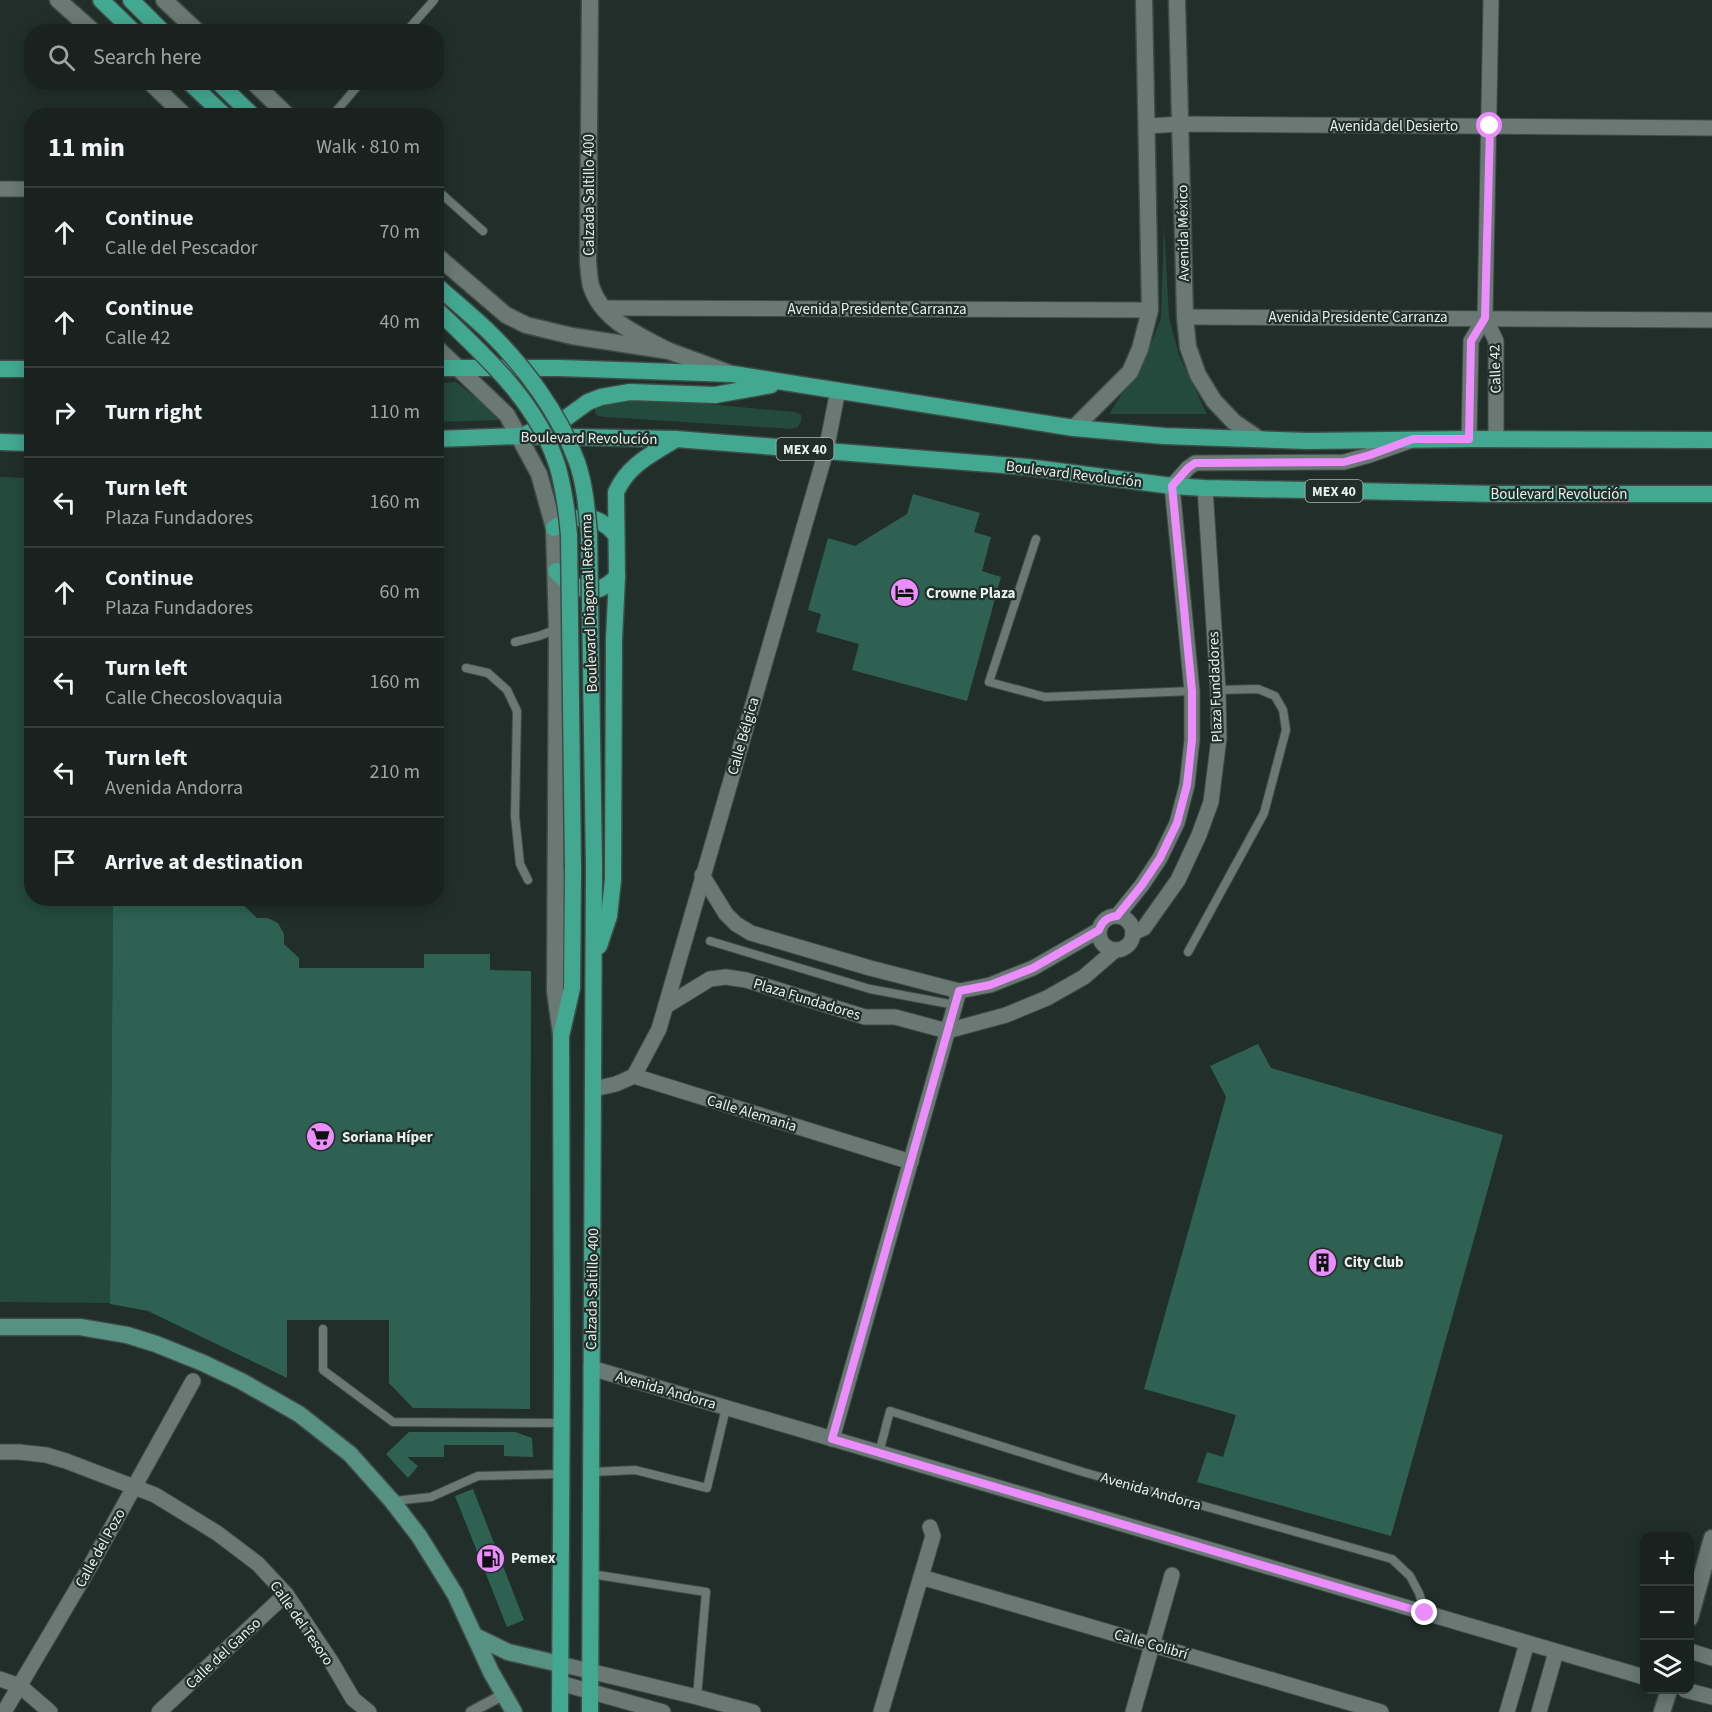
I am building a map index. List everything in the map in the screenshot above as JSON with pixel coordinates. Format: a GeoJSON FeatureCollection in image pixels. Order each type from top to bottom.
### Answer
{"type":"FeatureCollection","features":[{"type":"Feature","properties":{"kind":"main road"},"geometry":{"type":"LineString","coordinates":[[101,0],[126,24]]}},
{"type":"Feature","properties":{"kind":"main road"},"geometry":{"type":"LineString","coordinates":[[131,0],[155,24]]}},
{"type":"Feature","properties":{"kind":"main road"},"geometry":{"type":"LineString","coordinates":[[197,90],[217,108]]}},
{"type":"Feature","properties":{"kind":"main road"},"geometry":{"type":"LineString","coordinates":[[226,90],[246,108]]}},
{"type":"Feature","properties":{"kind":"main road","name":"Boulevard Diagonal Reforma"},"geometry":{"type":"LineString","coordinates":[[444,292],[510,353],[559,423],[577,464],[586,503],[589,534],[594,866]]}},
{"type":"Feature","properties":{"kind":"main road","name":"Boulevard Diagonal Reforma"},"geometry":{"type":"LineString","coordinates":[[444,318],[501,373],[521,398],[541,428],[557,466],[566,505],[569,535],[573,869]]}},
{"type":"Feature","properties":{"kind":"main road"},"geometry":{"type":"LineString","coordinates":[[444,368],[559,368],[733,374],[1074,428],[1164,436],[1308,441],[1712,440]]}},
{"type":"Feature","properties":{"kind":"main road"},"geometry":{"type":"LineString","coordinates":[[0,369],[24,369]]}},
{"type":"Feature","properties":{"kind":"main road"},"geometry":{"type":"LineString","coordinates":[[519,436],[566,418],[588,402],[602,396],[630,392],[715,395],[784,383]]}},
{"type":"Feature","properties":{"kind":"main road","name":"Boulevard Revolución"},"geometry":{"type":"LineString","coordinates":[[444,439],[519,436],[676,439],[1027,467],[1172,486],[1205,488],[1475,494],[1712,494]]}},
{"type":"Feature","properties":{"kind":"main road"},"geometry":{"type":"LineString","coordinates":[[594,964],[609,916],[613,880],[616,492],[621,480],[635,465],[676,439]]}},
{"type":"Feature","properties":{"kind":"main road"},"geometry":{"type":"LineString","coordinates":[[0,442],[24,443]]}},
{"type":"Feature","properties":{"kind":"main road"},"geometry":{"type":"LineString","coordinates":[[554,528],[564,521],[585,517],[607,524],[615,534]]}},
{"type":"Feature","properties":{"kind":"main road"},"geometry":{"type":"LineString","coordinates":[[556,571],[565,580],[585,590],[597,590],[617,577]]}},
{"type":"Feature","properties":{"kind":"main road","name":"Calzada Saltillo 400"},"geometry":{"type":"LineString","coordinates":[[590,1712],[594,866]]}},
{"type":"Feature","properties":{"kind":"main road","name":"Calzada Saltillo 400"},"geometry":{"type":"LineString","coordinates":[[560,1712],[561,1036],[572,988],[573,869]]}},
{"type":"Feature","properties":{"kind":"main road"},"geometry":{"type":"LineString","coordinates":[[0,1327],[80,1327],[156,1344],[241,1381],[299,1414],[350,1454],[392,1501],[438,1565],[455,1594],[491,1672],[510,1705]]}},
{"type":"Feature","properties":{"kind":"main road"},"geometry":{"type":"LineString","coordinates":[[475,1636],[508,1652],[560,1664]]}},
{"type":"Feature","properties":{"kind":"street"},"geometry":{"type":"LineString","coordinates":[[58,0],[85,24]]}},
{"type":"Feature","properties":{"kind":"street"},"geometry":{"type":"LineString","coordinates":[[164,0],[190,24]]}},
{"type":"Feature","properties":{"kind":"street","name":"Calzada Saltillo 400"},"geometry":{"type":"LineString","coordinates":[[590,0],[588,262],[591,286],[603,308],[621,325],[669,351]]}},
{"type":"Feature","properties":{"kind":"street"},"geometry":{"type":"LineString","coordinates":[[1074,428],[1130,372],[1140,349],[1150,310],[1144,0]]}},
{"type":"Feature","properties":{"kind":"street","name":"Avenida México"},"geometry":{"type":"LineString","coordinates":[[1177,0],[1185,317],[1188,347],[1198,375],[1214,401],[1234,422],[1259,439]]}},
{"type":"Feature","properties":{"kind":"street"},"geometry":{"type":"LineString","coordinates":[[1485,318],[1491,0]]}},
{"type":"Feature","properties":{"kind":"street"},"geometry":{"type":"LineString","coordinates":[[158,90],[177,108]]}},
{"type":"Feature","properties":{"kind":"street"},"geometry":{"type":"LineString","coordinates":[[261,90],[280,108]]}},
{"type":"Feature","properties":{"kind":"street","name":"Avenida del Desierto"},"geometry":{"type":"LineString","coordinates":[[1148,126],[1181,124],[1712,128]]}},
{"type":"Feature","properties":{"kind":"street"},"geometry":{"type":"LineString","coordinates":[[0,189],[24,189]]}},
{"type":"Feature","properties":{"kind":"street"},"geometry":{"type":"LineString","coordinates":[[444,262],[506,315],[526,325],[572,336],[669,351],[733,374]]}},
{"type":"Feature","properties":{"kind":"street"},"geometry":{"type":"LineString","coordinates":[[444,307],[455,292],[458,274]]}},
{"type":"Feature","properties":{"kind":"street","name":"Avenida Presidente Carranza"},"geometry":{"type":"LineString","coordinates":[[603,308],[1150,310]]}},
{"type":"Feature","properties":{"kind":"street","name":"Avenida Presidente Carranza"},"geometry":{"type":"LineString","coordinates":[[1185,317],[1712,320]]}},
{"type":"Feature","properties":{"kind":"street","name":"Calle 42"},"geometry":{"type":"LineString","coordinates":[[1469,439],[1471,341],[1485,318]]}},
{"type":"Feature","properties":{"kind":"street","name":"Calle 42"},"geometry":{"type":"LineString","coordinates":[[1485,318],[1496,341],[1496,439]]}},
{"type":"Feature","properties":{"kind":"street"},"geometry":{"type":"LineString","coordinates":[[444,355],[507,415],[539,474],[554,528],[557,629],[555,991],[561,1036]]}},
{"type":"Feature","properties":{"kind":"street","name":"Calle Bélgica"},"geometry":{"type":"LineString","coordinates":[[634,1076],[659,1029],[666,1006],[826,451],[838,390]]}},
{"type":"Feature","properties":{"kind":"street"},"geometry":{"type":"LineString","coordinates":[[1172,486],[1195,463],[1344,462],[1413,439]]}},
{"type":"Feature","properties":{"kind":"street","name":"Plaza Fundadores"},"geometry":{"type":"LineString","coordinates":[[1117,916],[1160,858],[1177,823],[1187,785],[1192,740],[1192,691],[1172,486]]}},
{"type":"Feature","properties":{"kind":"street","name":"Plaza Fundadores"},"geometry":{"type":"LineString","coordinates":[[1133,933],[1144,928],[1178,880],[1211,802],[1219,738],[1205,488]]}},
{"type":"Feature","properties":{"kind":"street"},"geometry":{"type":"LineString","coordinates":[[1192,691],[1218,690]]}},
{"type":"Feature","properties":{"kind":"street"},"geometry":{"type":"LineString","coordinates":[[702,875],[726,914],[735,924],[751,933],[870,968],[957,998],[1033,968],[1099,930]]}},
{"type":"Feature","properties":{"kind":"street"},"geometry":{"type":"LineString","coordinates":[[947,1031],[1006,1015],[1047,998],[1084,977],[1114,951],[1129,945],[1133,933],[1132,927],[1123,918],[1117,916],[1107,918],[1100,925],[1099,930],[1100,941],[1108,949],[1114,951]]}},
{"type":"Feature","properties":{"kind":"street","name":"Plaza Fundadores"},"geometry":{"type":"LineString","coordinates":[[666,1006],[710,979],[726,977],[746,980],[865,1017],[895,1017],[947,1031]]}},
{"type":"Feature","properties":{"kind":"street"},"geometry":{"type":"LineString","coordinates":[[832,1439],[957,998]]}},
{"type":"Feature","properties":{"kind":"street"},"geometry":{"type":"LineString","coordinates":[[594,1089],[616,1084],[634,1076]]}},
{"type":"Feature","properties":{"kind":"street","name":"Calle Alemania"},"geometry":{"type":"LineString","coordinates":[[634,1076],[911,1162]]}},
{"type":"Feature","properties":{"kind":"street","name":"Avenida Andorra"},"geometry":{"type":"LineString","coordinates":[[591,1368],[1640,1676]]}},
{"type":"Feature","properties":{"kind":"street","name":"Calle del Pozo"},"geometry":{"type":"LineString","coordinates":[[4,1712],[88,1570],[193,1381]]}},
{"type":"Feature","properties":{"kind":"street","name":"Calle del Tesoro"},"geometry":{"type":"LineString","coordinates":[[0,1452],[46,1455],[66,1461],[155,1495],[217,1533],[258,1564],[286,1594],[353,1699],[369,1712]]}},
{"type":"Feature","properties":{"kind":"street"},"geometry":{"type":"LineString","coordinates":[[881,1712],[933,1536],[930,1527]]}},
{"type":"Feature","properties":{"kind":"street"},"geometry":{"type":"LineString","coordinates":[[1694,1601],[1712,1538]]}},
{"type":"Feature","properties":{"kind":"street"},"geometry":{"type":"LineString","coordinates":[[1133,1712],[1172,1575]]}},
{"type":"Feature","properties":{"kind":"street","name":"Calle Colibrí"},"geometry":{"type":"LineString","coordinates":[[921,1576],[1381,1712]]}},
{"type":"Feature","properties":{"kind":"street","name":"Calle del Ganso"},"geometry":{"type":"LineString","coordinates":[[159,1712],[286,1594]]}},
{"type":"Feature","properties":{"kind":"street"},"geometry":{"type":"LineString","coordinates":[[1507,1712],[1527,1643]]}},
{"type":"Feature","properties":{"kind":"street"},"geometry":{"type":"LineString","coordinates":[[1539,1712],[1556,1652]]}},
{"type":"Feature","properties":{"kind":"street"},"geometry":{"type":"LineString","coordinates":[[1694,1653],[1712,1658]]}},
{"type":"Feature","properties":{"kind":"street"},"geometry":{"type":"LineString","coordinates":[[560,1664],[697,1696],[753,1712]]}},
{"type":"Feature","properties":{"kind":"street"},"geometry":{"type":"LineString","coordinates":[[0,1679],[20,1686],[50,1712]]}},
{"type":"Feature","properties":{"kind":"street"},"geometry":{"type":"LineString","coordinates":[[560,1683],[663,1712]]}},
{"type":"Feature","properties":{"kind":"street"},"geometry":{"type":"LineString","coordinates":[[1694,1692],[1712,1697]]}},
{"type":"Feature","properties":{"kind":"street"},"geometry":{"type":"LineString","coordinates":[[1662,1712],[1667,1694]]}},
{"type":"Feature","properties":{"kind":"street"},"geometry":{"type":"LineString","coordinates":[[471,1712],[497,1698],[510,1705]]}},
{"type":"Feature","properties":{"kind":"lane"},"geometry":{"type":"LineString","coordinates":[[413,24],[434,0]]}},
{"type":"Feature","properties":{"kind":"lane"},"geometry":{"type":"LineString","coordinates":[[339,108],[355,90]]}},
{"type":"Feature","properties":{"kind":"lane"},"geometry":{"type":"LineString","coordinates":[[444,196],[483,231]]}},
{"type":"Feature","properties":{"kind":"lane"},"geometry":{"type":"LineString","coordinates":[[1036,539],[989,682],[1045,697],[1192,691]]}},
{"type":"Feature","properties":{"kind":"lane"},"geometry":{"type":"LineString","coordinates":[[515,642],[557,629]]}},
{"type":"Feature","properties":{"kind":"lane"},"geometry":{"type":"LineString","coordinates":[[466,668],[489,673],[507,690],[517,711],[515,816],[520,864],[528,880]]}},
{"type":"Feature","properties":{"kind":"lane"},"geometry":{"type":"LineString","coordinates":[[1188,952],[1264,813],[1286,730],[1283,710],[1275,696],[1258,688],[1218,690]]}},
{"type":"Feature","properties":{"kind":"lane"},"geometry":{"type":"LineString","coordinates":[[710,941],[870,989],[957,998]]}},
{"type":"Feature","properties":{"kind":"lane"},"geometry":{"type":"LineString","coordinates":[[322,1329],[323,1370],[393,1422],[561,1423]]}},
{"type":"Feature","properties":{"kind":"lane"},"geometry":{"type":"LineString","coordinates":[[591,1472],[635,1470],[707,1488],[726,1408]]}},
{"type":"Feature","properties":{"kind":"lane","name":"Avenida Andorra"},"geometry":{"type":"LineString","coordinates":[[879,1453],[890,1411],[1083,1472],[1392,1559],[1410,1576],[1419,1593],[1425,1613]]}},
{"type":"Feature","properties":{"kind":"lane"},"geometry":{"type":"LineString","coordinates":[[392,1501],[431,1497],[478,1476],[561,1474]]}},
{"type":"Feature","properties":{"kind":"lane"},"geometry":{"type":"LineString","coordinates":[[591,1574],[706,1592],[697,1696]]}},
{"type":"Feature","properties":{"kind":"green space"},"geometry":{"type":"Polygon","coordinates":[[[1164,225],[1169,318],[1179,355],[1207,414],[1109,414],[1147,355],[1161,318],[1164,225]]]}},
{"type":"Feature","properties":{"kind":"green space"},"geometry":{"type":"Polygon","coordinates":[[[456,382],[503,420],[444,422],[444,383],[456,382]]]}},
{"type":"Feature","properties":{"kind":"green space"},"geometry":{"type":"Polygon","coordinates":[[[642,398],[795,412],[801,415],[801,421],[798,427],[791,429],[607,417],[598,416],[595,413],[595,409],[606,404],[642,398]]]}},
{"type":"Feature","properties":{"kind":"green space"},"geometry":{"type":"Polygon","coordinates":[[[0,477],[24,478],[24,906],[113,906],[110,1303],[0,1302],[0,477]]]}},
{"type":"Feature","properties":{"kind":"building","name":"Crowne Plaza"},"geometry":{"type":"Polygon","coordinates":[[[913,494],[980,513],[974,532],[991,537],[982,571],[1001,577],[967,701],[852,670],[859,644],[816,632],[821,614],[808,610],[828,538],[855,546],[907,514],[913,494]]]}},
{"type":"Feature","properties":{"kind":"building","name":"Soriana Híper"},"geometry":{"type":"Polygon","coordinates":[[[113,906],[244,906],[257,918],[268,918],[278,923],[284,934],[284,944],[299,958],[299,968],[424,968],[424,954],[490,954],[490,970],[531,971],[530,1409],[413,1408],[389,1383],[389,1320],[287,1320],[287,1378],[148,1311],[110,1304],[113,906]]]}},
{"type":"Feature","properties":{"kind":"building","name":"City Club"},"geometry":{"type":"Polygon","coordinates":[[[1258,1044],[1271,1068],[1503,1135],[1391,1536],[1197,1482],[1207,1452],[1223,1457],[1236,1415],[1144,1389],[1226,1097],[1210,1066],[1258,1044]]]}},
{"type":"Feature","properties":{"kind":"building"},"geometry":{"type":"Polygon","coordinates":[[[409,1432],[515,1432],[532,1438],[533,1457],[504,1456],[504,1445],[444,1445],[444,1457],[407,1457],[418,1466],[408,1478],[386,1454],[409,1432]]]}},
{"type":"Feature","properties":{"kind":"building","name":"Pemex"},"geometry":{"type":"Polygon","coordinates":[[[473,1489],[524,1620],[507,1627],[455,1496],[473,1489]]]}},
{"type":"Feature","properties":{"kind":"place","name":"Crowne Plaza"},"geometry":{"type":"Point","coordinates":[905,593]}},
{"type":"Feature","properties":{"kind":"place","name":"Soriana Híper"},"geometry":{"type":"Point","coordinates":[321,1137]}},
{"type":"Feature","properties":{"kind":"place","name":"City Club"},"geometry":{"type":"Point","coordinates":[1323,1262]}},
{"type":"Feature","properties":{"kind":"place","name":"Pemex"},"geometry":{"type":"Point","coordinates":[490,1558]}},
{"type":"Feature","properties":{"kind":"route"},"geometry":{"type":"LineString","coordinates":[[1425,1613],[832,1439],[959,991],[990,985],[1033,968],[1099,930],[1103,921],[1117,916],[1142,885],[1160,858],[1177,823],[1187,785],[1192,740],[1192,691],[1172,486],[1195,463],[1344,462],[1413,439],[1469,439],[1471,341],[1485,318],[1490,126]]}}]}
